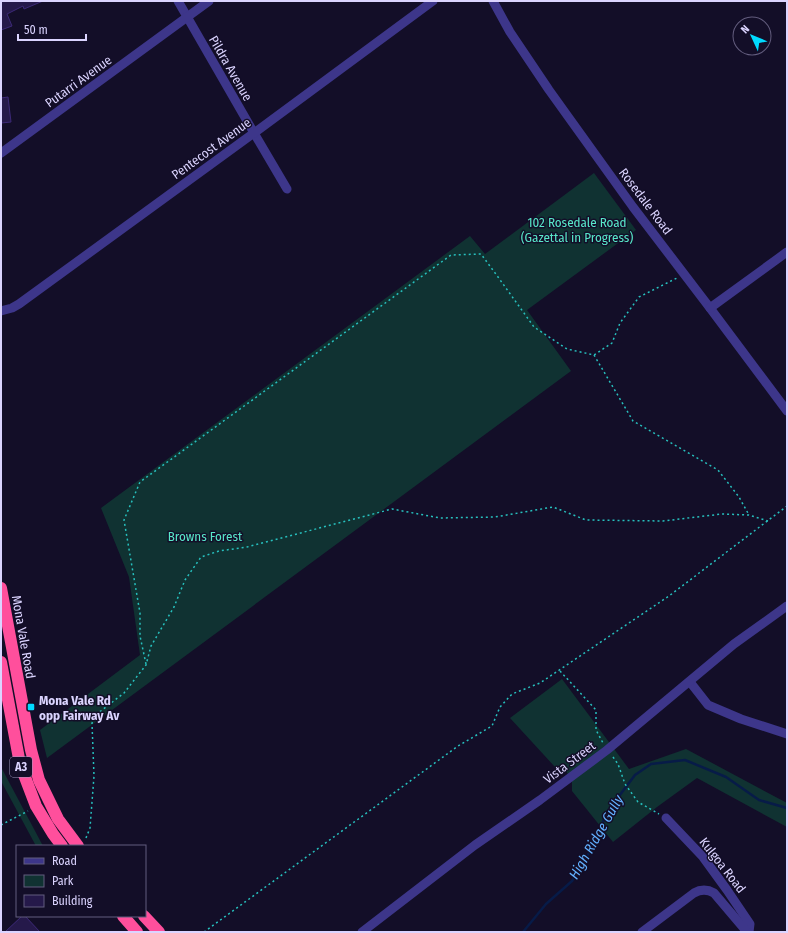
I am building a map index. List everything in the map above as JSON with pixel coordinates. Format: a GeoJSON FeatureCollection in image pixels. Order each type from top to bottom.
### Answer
{"type":"FeatureCollection","features":[{"type":"Feature","properties":{"kind":"highway","name":"Mona Vale Road"},"geometry":{"type":"LineString","coordinates":[[1,588],[31,750],[39,780],[58,819],[82,842]]}},
{"type":"Feature","properties":{"kind":"highway","name":"Mona Vale Road"},"geometry":{"type":"LineString","coordinates":[[1,662],[3,682],[20,764],[36,806],[61,845]]}},
{"type":"Feature","properties":{"kind":"highway"},"geometry":{"type":"LineString","coordinates":[[124,917],[137,932]]}},
{"type":"Feature","properties":{"kind":"highway"},"geometry":{"type":"LineString","coordinates":[[145,917],[160,932]]}},
{"type":"Feature","properties":{"kind":"street","name":"Pildra Avenue"},"geometry":{"type":"LineString","coordinates":[[178,1],[287,189]]}},
{"type":"Feature","properties":{"kind":"street","name":"Putarri Avenue"},"geometry":{"type":"LineString","coordinates":[[1,153],[209,1]]}},
{"type":"Feature","properties":{"kind":"street","name":"Pentecost Avenue"},"geometry":{"type":"LineString","coordinates":[[1,311],[19,304],[433,1]]}},
{"type":"Feature","properties":{"kind":"street","name":"Rosedale Road"},"geometry":{"type":"LineString","coordinates":[[493,1],[510,32],[549,90],[633,207],[787,411]]}},
{"type":"Feature","properties":{"kind":"street"},"geometry":{"type":"LineString","coordinates":[[710,308],[787,252]]}},
{"type":"Feature","properties":{"kind":"street","name":"Vista Street"},"geometry":{"type":"LineString","coordinates":[[362,932],[475,845],[540,800],[607,750],[734,644],[787,606]]}},
{"type":"Feature","properties":{"kind":"street"},"geometry":{"type":"LineString","coordinates":[[690,682],[708,706],[741,719],[787,734]]}},
{"type":"Feature","properties":{"kind":"street","name":"Kulgoa Road"},"geometry":{"type":"LineString","coordinates":[[666,818],[703,857],[727,890],[750,924],[748,932]]}},
{"type":"Feature","properties":{"kind":"street","name":"Kulgoa Road"},"geometry":{"type":"LineString","coordinates":[[642,932],[694,892],[699,890],[710,890],[748,932]]}},
{"type":"Feature","properties":{"kind":"path"},"geometry":{"type":"LineString","coordinates":[[146,666],[140,636],[140,613],[124,520],[140,482],[451,255],[481,254],[534,327],[567,349],[594,355],[612,343],[620,323],[639,297],[685,275]]}},
{"type":"Feature","properties":{"kind":"path"},"geometry":{"type":"LineString","coordinates":[[594,355],[633,421],[718,470],[739,497],[749,515]]}},
{"type":"Feature","properties":{"kind":"path"},"geometry":{"type":"LineString","coordinates":[[204,932],[458,746],[492,726],[500,707],[512,694],[540,684],[560,671],[669,596],[787,506]]}},
{"type":"Feature","properties":{"kind":"path"},"geometry":{"type":"LineString","coordinates":[[82,842],[90,828],[94,776],[92,723],[97,714],[124,693],[146,666],[151,646],[174,607],[185,580],[200,557],[219,551],[247,547],[392,510],[440,518],[496,517],[553,507],[586,520],[663,521],[722,514],[749,515],[768,521]]}},
{"type":"Feature","properties":{"kind":"path"},"geometry":{"type":"LineString","coordinates":[[560,671],[596,710],[596,730],[607,750],[618,764],[625,784],[638,802],[666,818]]}},
{"type":"Feature","properties":{"kind":"path"},"geometry":{"type":"LineString","coordinates":[[1,825],[30,810]]}},
{"type":"Feature","properties":{"kind":"green space","name":"Browns Forest"},"geometry":{"type":"Polygon","coordinates":[[[594,173],[636,230],[527,310],[571,371],[47,758],[40,730],[140,655],[129,577],[101,508],[470,236],[485,254],[594,173]]]}},
{"type":"Feature","properties":{"kind":"green space"},"geometry":{"type":"Polygon","coordinates":[[[562,679],[629,769],[686,749],[787,803],[787,827],[697,778],[613,842],[572,791],[572,781],[566,771],[555,767],[510,718],[562,679]]]}},
{"type":"Feature","properties":{"kind":"green space"},"geometry":{"type":"Polygon","coordinates":[[[1,767],[42,845],[35,845],[1,781],[1,767]]]}},
{"type":"Feature","properties":{"kind":"building"},"geometry":{"type":"Polygon","coordinates":[[[1,1],[43,1],[24,9],[23,6],[7,14],[12,26],[1,30],[1,1]]]}},
{"type":"Feature","properties":{"kind":"building"},"geometry":{"type":"Polygon","coordinates":[[[8,97],[11,122],[1,123],[1,98],[8,97]]]}},
{"type":"Feature","properties":{"kind":"building"},"geometry":{"type":"Polygon","coordinates":[[[21,917],[26,917],[40,932],[5,932],[21,917]]]}},
{"type":"Feature","properties":{"kind":"waterway","name":"High Ridge Gully"},"geometry":{"type":"LineString","coordinates":[[523,932],[546,904],[572,881],[592,848],[607,812],[635,775],[651,764],[685,760],[726,777],[759,800],[787,808]]}},
{"type":"Feature","properties":{"kind":"place","name":"Mona Vale Rd opp Fairway Av"},"geometry":{"type":"Point","coordinates":[31,707]}},
{"type":"Feature","properties":{"kind":"park label","name":"102 Rosedale Road (Gazettal in Progress)"},"geometry":{"type":"Point","coordinates":[577,230]}}]}
